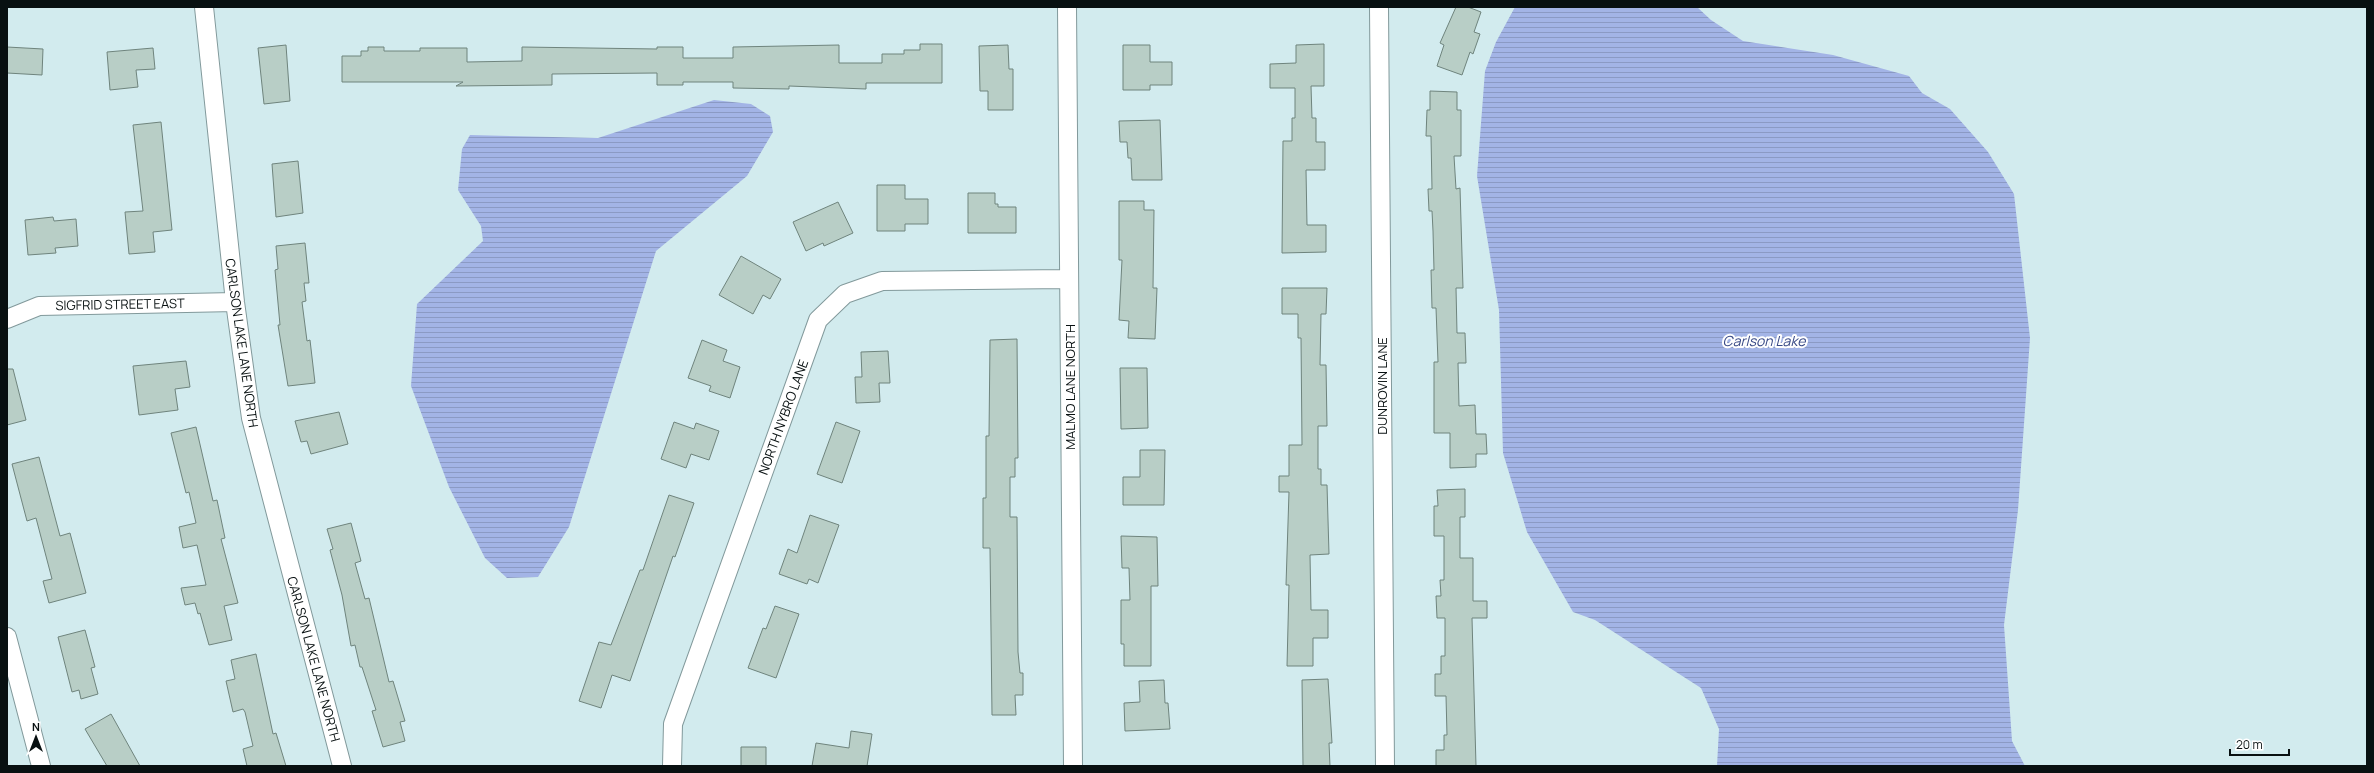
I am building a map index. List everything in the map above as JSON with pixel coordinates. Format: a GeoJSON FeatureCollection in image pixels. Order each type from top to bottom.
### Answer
{"type":"FeatureCollection","features":[{"type":"Feature","properties":{"kind":"street","name":"CARLSON LAKE LANE NORTH"},"geometry":{"type":"LineString","coordinates":[[204,7],[235,302],[251,418],[342,766]]}},
{"type":"Feature","properties":{"kind":"street","name":"MALMO LANE NORTH"},"geometry":{"type":"LineString","coordinates":[[1067,7],[1073,766]]}},
{"type":"Feature","properties":{"kind":"street","name":"DUNROVIN LANE"},"geometry":{"type":"LineString","coordinates":[[1379,7],[1385,766]]}},
{"type":"Feature","properties":{"kind":"street","name":"NORTH NYBRO LANE"},"geometry":{"type":"LineString","coordinates":[[672,766],[673,724],[818,320],[845,294],[882,281],[1069,279]]}},
{"type":"Feature","properties":{"kind":"street","name":"SIGFRID STREET EAST"},"geometry":{"type":"LineString","coordinates":[[7,319],[39,306],[235,302]]}},
{"type":"Feature","properties":{"kind":"street"},"geometry":{"type":"LineString","coordinates":[[7,637],[41,766]]}},
{"type":"Feature","properties":{"kind":"water","name":"Carlson Lake"},"geometry":{"type":"Polygon","coordinates":[[[1515,7],[1697,7],[1711,20],[1743,41],[1833,55],[1909,76],[1922,93],[1950,109],[1988,152],[2014,194],[2030,338],[2018,510],[2004,625],[2012,741],[2025,766],[1717,766],[1719,729],[1701,688],[1595,620],[1573,612],[1527,532],[1503,453],[1499,310],[1477,176],[1485,71],[1496,42],[1515,7]]]}},
{"type":"Feature","properties":{"kind":"water"},"geometry":{"type":"Polygon","coordinates":[[[714,100],[751,104],[770,116],[773,132],[747,176],[656,251],[569,527],[538,577],[507,578],[485,558],[449,487],[411,386],[417,304],[483,241],[481,226],[458,190],[462,149],[470,135],[598,138],[714,100]]]}},
{"type":"Feature","properties":{"kind":"building"},"geometry":{"type":"Polygon","coordinates":[[[1456,7],[1468,7],[1481,12],[1474,32],[1480,34],[1473,54],[1470,52],[1462,75],[1437,66],[1444,45],[1440,43],[1456,7]]]}},
{"type":"Feature","properties":{"kind":"building"},"geometry":{"type":"Polygon","coordinates":[[[920,44],[942,44],[942,83],[866,83],[866,89],[789,86],[789,89],[733,88],[733,82],[683,82],[683,85],[657,85],[657,73],[552,74],[552,85],[456,86],[463,82],[342,82],[342,56],[361,56],[361,51],[368,51],[368,47],[384,47],[384,51],[420,51],[420,48],[467,48],[467,62],[522,61],[522,47],[657,49],[657,47],[683,47],[683,58],[733,58],[733,47],[839,45],[839,63],[882,63],[882,54],[904,54],[904,50],[920,50],[920,44]]]}},
{"type":"Feature","properties":{"kind":"building"},"geometry":{"type":"Polygon","coordinates":[[[1324,44],[1324,86],[1311,86],[1312,118],[1316,118],[1316,142],[1325,142],[1325,170],[1306,170],[1307,225],[1326,225],[1326,252],[1282,253],[1283,141],[1292,141],[1292,118],[1295,118],[1295,88],[1270,88],[1270,64],[1296,63],[1296,45],[1324,44]]]}},
{"type":"Feature","properties":{"kind":"building"},"geometry":{"type":"Polygon","coordinates":[[[286,45],[290,101],[264,104],[258,48],[286,45]]]}},
{"type":"Feature","properties":{"kind":"building"},"geometry":{"type":"Polygon","coordinates":[[[1008,45],[1009,69],[1013,69],[1013,110],[988,110],[988,91],[980,91],[979,46],[1008,45]]]}},
{"type":"Feature","properties":{"kind":"building"},"geometry":{"type":"Polygon","coordinates":[[[1123,45],[1150,45],[1150,62],[1172,62],[1172,85],[1150,85],[1150,90],[1123,90],[1123,45]]]}},
{"type":"Feature","properties":{"kind":"building"},"geometry":{"type":"Polygon","coordinates":[[[7,47],[43,49],[42,75],[7,73],[7,47]]]}},
{"type":"Feature","properties":{"kind":"building"},"geometry":{"type":"Polygon","coordinates":[[[153,48],[155,69],[136,70],[138,87],[110,90],[107,52],[153,48]]]}},
{"type":"Feature","properties":{"kind":"building"},"geometry":{"type":"Polygon","coordinates":[[[1430,91],[1457,92],[1457,110],[1461,110],[1461,156],[1454,156],[1456,189],[1460,188],[1463,288],[1456,288],[1457,333],[1465,333],[1466,363],[1458,363],[1459,406],[1475,405],[1476,434],[1486,434],[1487,454],[1476,454],[1476,467],[1450,468],[1450,433],[1434,433],[1434,362],[1438,362],[1436,308],[1432,308],[1431,270],[1434,270],[1433,231],[1432,211],[1429,211],[1428,189],[1432,189],[1431,136],[1426,136],[1427,110],[1430,110],[1430,91]]]}},
{"type":"Feature","properties":{"kind":"building"},"geometry":{"type":"Polygon","coordinates":[[[1160,120],[1162,180],[1132,180],[1131,158],[1128,158],[1127,142],[1120,142],[1119,121],[1160,120]]]}},
{"type":"Feature","properties":{"kind":"building"},"geometry":{"type":"Polygon","coordinates":[[[161,122],[172,230],[153,232],[155,252],[129,254],[125,212],[143,211],[133,125],[161,122]]]}},
{"type":"Feature","properties":{"kind":"building"},"geometry":{"type":"Polygon","coordinates":[[[298,161],[303,213],[276,217],[272,164],[298,161]]]}},
{"type":"Feature","properties":{"kind":"building"},"geometry":{"type":"Polygon","coordinates":[[[877,185],[905,185],[905,199],[928,199],[928,224],[905,224],[905,231],[877,231],[877,185]]]}},
{"type":"Feature","properties":{"kind":"building"},"geometry":{"type":"Polygon","coordinates":[[[968,193],[995,193],[995,204],[998,204],[998,207],[1016,207],[1016,233],[968,233],[968,193]]]}},
{"type":"Feature","properties":{"kind":"building"},"geometry":{"type":"Polygon","coordinates":[[[1119,201],[1144,201],[1144,210],[1154,210],[1153,288],[1157,288],[1155,339],[1128,338],[1129,321],[1119,320],[1122,260],[1119,260],[1119,201]]]}},
{"type":"Feature","properties":{"kind":"building"},"geometry":{"type":"Polygon","coordinates":[[[838,202],[853,233],[824,246],[823,243],[806,251],[793,222],[838,202]]]}},
{"type":"Feature","properties":{"kind":"building"},"geometry":{"type":"Polygon","coordinates":[[[53,217],[54,221],[76,219],[78,246],[55,248],[56,253],[28,255],[25,220],[53,217]]]}},
{"type":"Feature","properties":{"kind":"building"},"geometry":{"type":"Polygon","coordinates":[[[305,243],[309,283],[304,283],[306,301],[302,302],[307,341],[310,340],[315,383],[288,386],[278,325],[280,325],[275,270],[278,269],[276,246],[305,243]]]}},
{"type":"Feature","properties":{"kind":"building"},"geometry":{"type":"Polygon","coordinates":[[[741,256],[781,279],[770,299],[763,295],[753,314],[719,295],[741,256]]]}},
{"type":"Feature","properties":{"kind":"building"},"geometry":{"type":"Polygon","coordinates":[[[1282,288],[1327,288],[1326,314],[1321,314],[1320,365],[1326,365],[1327,426],[1318,426],[1318,469],[1321,469],[1321,485],[1327,485],[1329,554],[1310,555],[1311,610],[1328,610],[1328,638],[1313,638],[1313,666],[1287,666],[1289,585],[1286,585],[1289,492],[1279,492],[1279,476],[1289,476],[1289,445],[1302,445],[1301,338],[1298,338],[1298,314],[1282,314],[1282,288]]]}},
{"type":"Feature","properties":{"kind":"building"},"geometry":{"type":"Polygon","coordinates":[[[1017,339],[1018,458],[1015,458],[1015,477],[1010,477],[1010,517],[1017,517],[1018,652],[1020,673],[1023,673],[1023,695],[1015,695],[1016,715],[992,715],[990,548],[983,548],[983,498],[986,498],[986,436],[989,436],[990,340],[1017,339]]]}},
{"type":"Feature","properties":{"kind":"building"},"geometry":{"type":"Polygon","coordinates":[[[702,340],[727,350],[723,361],[740,367],[730,398],[709,391],[711,386],[688,378],[702,340]]]}},
{"type":"Feature","properties":{"kind":"building"},"geometry":{"type":"Polygon","coordinates":[[[888,351],[890,383],[879,383],[880,402],[856,403],[855,377],[862,377],[861,352],[888,351]]]}},
{"type":"Feature","properties":{"kind":"building"},"geometry":{"type":"Polygon","coordinates":[[[186,361],[190,387],[175,389],[178,410],[139,415],[133,366],[186,361]]]}},
{"type":"Feature","properties":{"kind":"building"},"geometry":{"type":"Polygon","coordinates":[[[1120,368],[1147,368],[1148,428],[1121,429],[1120,368]]]}},
{"type":"Feature","properties":{"kind":"building"},"geometry":{"type":"Polygon","coordinates":[[[7,369],[13,369],[26,420],[7,425],[7,369]]]}},
{"type":"Feature","properties":{"kind":"building"},"geometry":{"type":"Polygon","coordinates":[[[339,412],[348,444],[311,454],[307,441],[301,442],[295,421],[339,412]]]}},
{"type":"Feature","properties":{"kind":"building"},"geometry":{"type":"Polygon","coordinates":[[[674,422],[694,429],[696,423],[719,431],[709,460],[691,454],[686,468],[661,459],[674,422]]]}},
{"type":"Feature","properties":{"kind":"building"},"geometry":{"type":"Polygon","coordinates":[[[836,422],[860,431],[842,483],[817,474],[836,422]]]}},
{"type":"Feature","properties":{"kind":"building"},"geometry":{"type":"Polygon","coordinates":[[[196,427],[213,501],[217,500],[225,538],[221,539],[238,603],[224,606],[232,640],[209,645],[200,613],[198,614],[195,603],[185,605],[181,588],[206,585],[197,545],[183,548],[179,527],[196,523],[189,492],[186,493],[171,433],[196,427]]]}},
{"type":"Feature","properties":{"kind":"building"},"geometry":{"type":"Polygon","coordinates":[[[1140,450],[1165,450],[1164,505],[1123,505],[1123,477],[1140,477],[1140,450]]]}},
{"type":"Feature","properties":{"kind":"building"},"geometry":{"type":"Polygon","coordinates":[[[39,457],[60,536],[70,533],[86,593],[49,603],[43,581],[52,579],[36,518],[27,521],[12,464],[39,457]]]}},
{"type":"Feature","properties":{"kind":"building"},"geometry":{"type":"Polygon","coordinates":[[[1465,489],[1465,517],[1460,517],[1460,558],[1473,558],[1473,601],[1487,601],[1487,618],[1472,618],[1476,766],[1436,766],[1436,750],[1444,750],[1444,735],[1447,735],[1446,696],[1435,696],[1435,674],[1441,674],[1441,656],[1445,656],[1445,618],[1437,618],[1436,596],[1441,596],[1440,580],[1444,580],[1444,536],[1434,536],[1434,506],[1438,506],[1437,490],[1465,489]]]}},
{"type":"Feature","properties":{"kind":"building"},"geometry":{"type":"Polygon","coordinates":[[[669,495],[694,503],[675,557],[673,556],[630,681],[612,675],[601,708],[579,701],[599,642],[611,645],[640,570],[643,570],[669,495]]]}},
{"type":"Feature","properties":{"kind":"building"},"geometry":{"type":"Polygon","coordinates":[[[810,515],[839,525],[818,583],[809,579],[807,584],[779,574],[788,549],[797,553],[810,515]]]}},
{"type":"Feature","properties":{"kind":"building"},"geometry":{"type":"Polygon","coordinates":[[[351,523],[361,561],[355,563],[365,599],[369,598],[389,682],[393,681],[405,721],[400,722],[405,741],[383,747],[372,711],[376,710],[362,667],[360,667],[355,645],[351,646],[342,595],[330,550],[333,549],[327,529],[351,523]]]}},
{"type":"Feature","properties":{"kind":"building"},"geometry":{"type":"Polygon","coordinates":[[[1121,536],[1157,537],[1158,586],[1151,586],[1151,666],[1124,666],[1124,644],[1121,644],[1121,600],[1130,600],[1129,568],[1122,568],[1121,536]]]}},
{"type":"Feature","properties":{"kind":"building"},"geometry":{"type":"Polygon","coordinates":[[[775,606],[799,614],[776,678],[748,668],[763,628],[766,629],[775,606]]]}},
{"type":"Feature","properties":{"kind":"building"},"geometry":{"type":"Polygon","coordinates":[[[85,630],[95,667],[91,668],[98,694],[81,699],[79,690],[72,692],[58,637],[85,630]]]}},
{"type":"Feature","properties":{"kind":"building"},"geometry":{"type":"Polygon","coordinates":[[[256,654],[273,734],[276,733],[286,766],[247,766],[243,749],[253,746],[245,712],[243,709],[233,712],[226,681],[235,679],[231,660],[256,654]]]}},
{"type":"Feature","properties":{"kind":"building"},"geometry":{"type":"Polygon","coordinates":[[[1328,679],[1332,743],[1329,743],[1330,766],[1303,766],[1302,680],[1328,679]]]}},
{"type":"Feature","properties":{"kind":"building"},"geometry":{"type":"Polygon","coordinates":[[[1164,680],[1165,703],[1168,703],[1170,729],[1125,731],[1124,703],[1140,702],[1139,681],[1164,680]]]}},
{"type":"Feature","properties":{"kind":"building"},"geometry":{"type":"Polygon","coordinates":[[[111,714],[140,766],[107,766],[85,729],[111,714]]]}},
{"type":"Feature","properties":{"kind":"building"},"geometry":{"type":"Polygon","coordinates":[[[851,731],[872,734],[867,766],[812,766],[816,743],[849,748],[851,731]]]}},
{"type":"Feature","properties":{"kind":"building"},"geometry":{"type":"Polygon","coordinates":[[[741,747],[766,747],[766,766],[741,766],[741,747]]]}}]}
